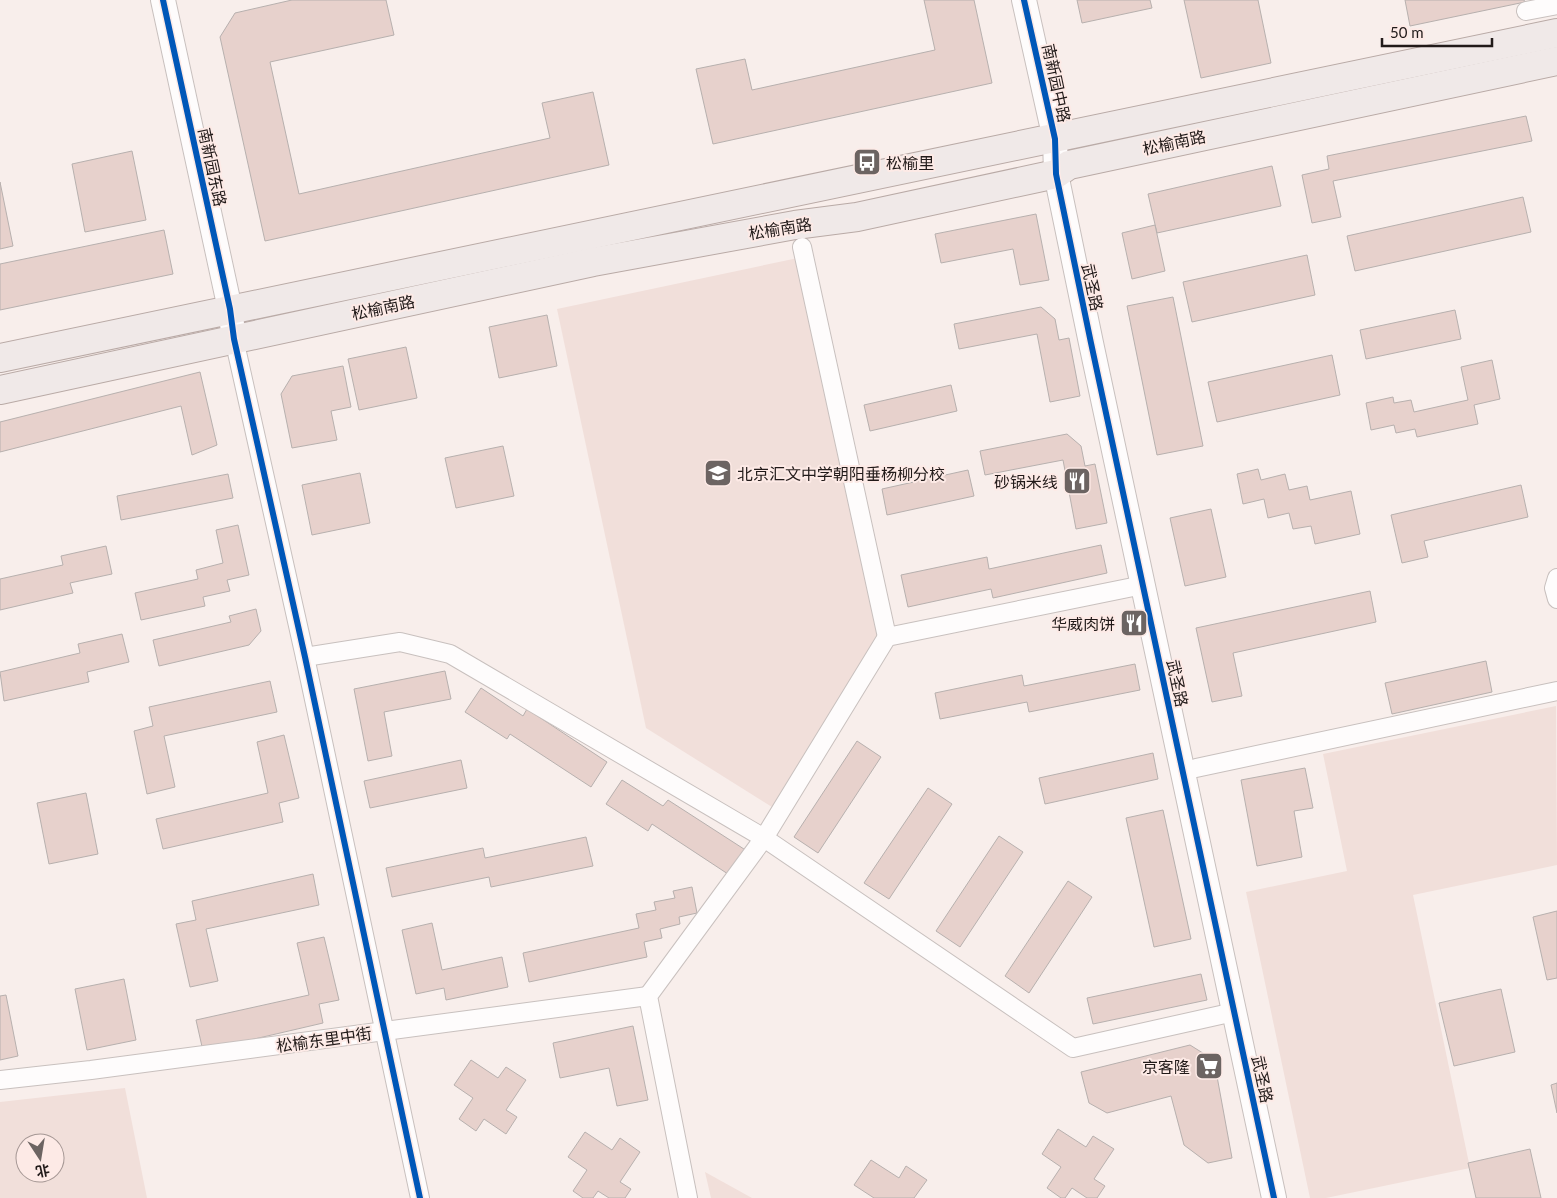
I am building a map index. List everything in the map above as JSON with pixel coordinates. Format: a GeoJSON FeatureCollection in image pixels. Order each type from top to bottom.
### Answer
{"type":"FeatureCollection","features":[{"type":"Feature","properties":{"kind":"main road","name":"松榆南路"},"geometry":{"type":"LineString","coordinates":[[0,358],[1557,33]]}},
{"type":"Feature","properties":{"kind":"main road","name":"松榆南路"},"geometry":{"type":"LineString","coordinates":[[0,390],[593,262],[795,225],[857,217],[1063,169],[1557,60]]}},
{"type":"Feature","properties":{"kind":"street","name":"南新园东路"},"geometry":{"type":"LineString","coordinates":[[163,0],[230,309],[234,339]]}},
{"type":"Feature","properties":{"kind":"street","name":"南新园中路"},"geometry":{"type":"LineString","coordinates":[[1024,0],[1063,169]]}},
{"type":"Feature","properties":{"kind":"street"},"geometry":{"type":"LineString","coordinates":[[1526,12],[1557,5]]}},
{"type":"Feature","properties":{"kind":"street","name":"武圣路"},"geometry":{"type":"LineString","coordinates":[[1063,169],[1142,585],[1274,1198]]}},
{"type":"Feature","properties":{"kind":"street","name":"武圣路"},"geometry":{"type":"LineString","coordinates":[[1063,169],[1196,768],[1287,1198]]}},
{"type":"Feature","properties":{"kind":"street"},"geometry":{"type":"LineString","coordinates":[[688,1198],[648,996],[764,838],[887,637],[802,246]]}},
{"type":"Feature","properties":{"kind":"street"},"geometry":{"type":"LineString","coordinates":[[234,339],[386,1031],[420,1198]]}},
{"type":"Feature","properties":{"kind":"street"},"geometry":{"type":"LineString","coordinates":[[1557,578],[1554,588],[1557,599]]}},
{"type":"Feature","properties":{"kind":"street"},"geometry":{"type":"LineString","coordinates":[[887,637],[1142,585]]}},
{"type":"Feature","properties":{"kind":"street"},"geometry":{"type":"LineString","coordinates":[[305,657],[400,642],[450,654],[764,838],[1073,1048],[1234,1012]]}},
{"type":"Feature","properties":{"kind":"street"},"geometry":{"type":"LineString","coordinates":[[1196,768],[1557,691]]}},
{"type":"Feature","properties":{"kind":"street","name":"松榆东里中街"},"geometry":{"type":"LineString","coordinates":[[0,1080],[91,1070],[648,996]]}},
{"type":"Feature","properties":{"kind":"shaded area","name":"北京汇文中学朝阳垂杨柳分校"},"geometry":{"type":"Polygon","coordinates":[[[798,258],[878,638],[772,807],[646,728],[557,309],[798,258]]]}},
{"type":"Feature","properties":{"kind":"shaded area"},"geometry":{"type":"Polygon","coordinates":[[[1556,706],[1557,865],[1413,895],[1470,1168],[1326,1198],[1310,1198],[1246,892],[1347,871],[1323,754],[1556,706]]]}},
{"type":"Feature","properties":{"kind":"shaded area"},"geometry":{"type":"Polygon","coordinates":[[[125,1088],[147,1198],[0,1198],[0,1102],[125,1088]]]}},
{"type":"Feature","properties":{"kind":"shaded area"},"geometry":{"type":"Polygon","coordinates":[[[705,1172],[752,1198],[711,1198],[705,1172]]]}},
{"type":"Feature","properties":{"kind":"building"},"geometry":{"type":"Polygon","coordinates":[[[292,0],[386,0],[394,35],[270,62],[299,194],[550,138],[542,103],[593,92],[609,165],[265,241],[220,37],[235,13],[292,0]]]}},
{"type":"Feature","properties":{"kind":"building"},"geometry":{"type":"Polygon","coordinates":[[[924,0],[974,0],[992,83],[713,144],[696,69],[745,59],[752,90],[935,50],[924,0]]]}},
{"type":"Feature","properties":{"kind":"building"},"geometry":{"type":"Polygon","coordinates":[[[1077,0],[1150,0],[1152,8],[1082,23],[1077,0]]]}},
{"type":"Feature","properties":{"kind":"building"},"geometry":{"type":"Polygon","coordinates":[[[1184,0],[1258,0],[1271,63],[1201,78],[1184,0]]]}},
{"type":"Feature","properties":{"kind":"building"},"geometry":{"type":"Polygon","coordinates":[[[1405,0],[1524,0],[1525,2],[1410,26],[1405,0]]]}},
{"type":"Feature","properties":{"kind":"building"},"geometry":{"type":"Polygon","coordinates":[[[1526,116],[1532,141],[1333,181],[1341,217],[1312,223],[1302,175],[1329,169],[1327,156],[1526,116]]]}},
{"type":"Feature","properties":{"kind":"building"},"geometry":{"type":"Polygon","coordinates":[[[132,151],[146,220],[85,232],[72,164],[132,151]]]}},
{"type":"Feature","properties":{"kind":"building"},"geometry":{"type":"Polygon","coordinates":[[[1272,166],[1281,206],[1157,233],[1148,194],[1272,166]]]}},
{"type":"Feature","properties":{"kind":"building"},"geometry":{"type":"Polygon","coordinates":[[[0,182],[13,246],[0,249],[0,182]]]}},
{"type":"Feature","properties":{"kind":"building"},"geometry":{"type":"Polygon","coordinates":[[[1523,197],[1531,232],[1355,271],[1347,236],[1523,197]]]}},
{"type":"Feature","properties":{"kind":"building"},"geometry":{"type":"Polygon","coordinates":[[[1036,214],[1049,280],[1020,285],[1013,249],[941,263],[935,234],[1036,214]]]}},
{"type":"Feature","properties":{"kind":"building"},"geometry":{"type":"Polygon","coordinates":[[[1155,225],[1165,271],[1132,279],[1122,233],[1155,225]]]}},
{"type":"Feature","properties":{"kind":"building"},"geometry":{"type":"Polygon","coordinates":[[[164,230],[173,274],[0,310],[0,264],[164,230]]]}},
{"type":"Feature","properties":{"kind":"building"},"geometry":{"type":"Polygon","coordinates":[[[1307,255],[1315,295],[1192,322],[1183,282],[1307,255]]]}},
{"type":"Feature","properties":{"kind":"building"},"geometry":{"type":"Polygon","coordinates":[[[1173,297],[1203,446],[1157,455],[1127,306],[1173,297]]]}},
{"type":"Feature","properties":{"kind":"building"},"geometry":{"type":"Polygon","coordinates":[[[1041,307],[1055,319],[1059,340],[1069,338],[1080,396],[1050,402],[1037,334],[959,349],[954,324],[1041,307]]]}},
{"type":"Feature","properties":{"kind":"building"},"geometry":{"type":"Polygon","coordinates":[[[1455,310],[1461,339],[1366,359],[1360,330],[1455,310]]]}},
{"type":"Feature","properties":{"kind":"building"},"geometry":{"type":"Polygon","coordinates":[[[547,315],[557,366],[499,378],[489,327],[547,315]]]}},
{"type":"Feature","properties":{"kind":"building"},"geometry":{"type":"Polygon","coordinates":[[[406,347],[417,398],[359,410],[348,359],[406,347]]]}},
{"type":"Feature","properties":{"kind":"building"},"geometry":{"type":"Polygon","coordinates":[[[1332,355],[1340,395],[1217,422],[1208,382],[1332,355]]]}},
{"type":"Feature","properties":{"kind":"building"},"geometry":{"type":"Polygon","coordinates":[[[1492,360],[1500,399],[1474,405],[1478,424],[1417,437],[1415,429],[1396,433],[1394,425],[1371,430],[1366,403],[1393,397],[1394,403],[1411,400],[1414,412],[1468,400],[1461,367],[1492,360]]]}},
{"type":"Feature","properties":{"kind":"building"},"geometry":{"type":"Polygon","coordinates":[[[343,366],[351,407],[331,411],[337,440],[292,448],[281,394],[292,376],[343,366]]]}},
{"type":"Feature","properties":{"kind":"building"},"geometry":{"type":"Polygon","coordinates":[[[200,372],[217,445],[192,455],[181,406],[0,452],[0,422],[200,372]]]}},
{"type":"Feature","properties":{"kind":"building"},"geometry":{"type":"Polygon","coordinates":[[[951,385],[957,411],[870,431],[864,405],[951,385]]]}},
{"type":"Feature","properties":{"kind":"building"},"geometry":{"type":"Polygon","coordinates":[[[1067,434],[1081,446],[1085,466],[1095,464],[1107,523],[1076,529],[1063,460],[985,475],[980,451],[1067,434]]]}},
{"type":"Feature","properties":{"kind":"building"},"geometry":{"type":"Polygon","coordinates":[[[503,446],[514,496],[456,508],[445,458],[503,446]]]}},
{"type":"Feature","properties":{"kind":"building"},"geometry":{"type":"Polygon","coordinates":[[[1258,469],[1261,480],[1285,474],[1289,490],[1307,486],[1310,500],[1351,491],[1360,534],[1315,544],[1311,526],[1293,529],[1289,513],[1268,518],[1264,499],[1243,504],[1237,474],[1258,469]]]}},
{"type":"Feature","properties":{"kind":"building"},"geometry":{"type":"Polygon","coordinates":[[[968,470],[974,496],[887,515],[882,489],[968,470]]]}},
{"type":"Feature","properties":{"kind":"building"},"geometry":{"type":"Polygon","coordinates":[[[360,473],[370,523],[312,535],[302,485],[360,473]]]}},
{"type":"Feature","properties":{"kind":"building"},"geometry":{"type":"Polygon","coordinates":[[[228,474],[233,498],[121,520],[117,496],[228,474]]]}},
{"type":"Feature","properties":{"kind":"building"},"geometry":{"type":"Polygon","coordinates":[[[1521,485],[1528,517],[1424,541],[1428,557],[1402,563],[1391,515],[1521,485]]]}},
{"type":"Feature","properties":{"kind":"building"},"geometry":{"type":"Polygon","coordinates":[[[1211,509],[1226,577],[1185,586],[1170,518],[1211,509]]]}},
{"type":"Feature","properties":{"kind":"building"},"geometry":{"type":"Polygon","coordinates":[[[238,525],[249,575],[227,580],[230,591],[203,597],[205,606],[141,620],[135,593],[198,579],[196,570],[223,563],[216,530],[238,525]]]}},
{"type":"Feature","properties":{"kind":"building"},"geometry":{"type":"Polygon","coordinates":[[[1101,545],[1107,573],[993,598],[991,589],[908,607],[901,575],[987,557],[989,569],[1101,545]]]}},
{"type":"Feature","properties":{"kind":"building"},"geometry":{"type":"Polygon","coordinates":[[[106,546],[112,574],[70,583],[73,593],[0,610],[0,579],[63,565],[61,556],[106,546]]]}},
{"type":"Feature","properties":{"kind":"building"},"geometry":{"type":"Polygon","coordinates":[[[1370,591],[1376,622],[1233,653],[1242,696],[1212,702],[1196,628],[1370,591]]]}},
{"type":"Feature","properties":{"kind":"building"},"geometry":{"type":"Polygon","coordinates":[[[256,609],[261,631],[249,645],[159,666],[153,640],[231,622],[229,616],[256,609]]]}},
{"type":"Feature","properties":{"kind":"building"},"geometry":{"type":"Polygon","coordinates":[[[122,634],[129,662],[87,672],[89,682],[4,701],[0,672],[80,653],[78,644],[122,634]]]}},
{"type":"Feature","properties":{"kind":"building"},"geometry":{"type":"Polygon","coordinates":[[[1486,661],[1492,692],[1392,714],[1385,683],[1486,661]]]}},
{"type":"Feature","properties":{"kind":"building"},"geometry":{"type":"Polygon","coordinates":[[[1135,664],[1140,690],[1029,712],[1027,702],[940,719],[935,693],[1022,675],[1024,686],[1135,664]]]}},
{"type":"Feature","properties":{"kind":"building"},"geometry":{"type":"Polygon","coordinates":[[[445,671],[451,699],[384,712],[392,756],[368,761],[354,689],[445,671]]]}},
{"type":"Feature","properties":{"kind":"building"},"geometry":{"type":"Polygon","coordinates":[[[270,681],[277,712],[164,736],[175,787],[147,794],[134,731],[153,726],[149,707],[270,681]]]}},
{"type":"Feature","properties":{"kind":"building"},"geometry":{"type":"Polygon","coordinates":[[[481,688],[523,716],[527,709],[607,762],[591,787],[510,734],[507,739],[465,712],[481,688]]]}},
{"type":"Feature","properties":{"kind":"building"},"geometry":{"type":"Polygon","coordinates":[[[284,735],[299,798],[279,803],[283,822],[163,849],[156,819],[268,793],[257,742],[284,735]]]}},
{"type":"Feature","properties":{"kind":"building"},"geometry":{"type":"Polygon","coordinates":[[[857,741],[881,757],[818,853],[794,837],[857,741]]]}},
{"type":"Feature","properties":{"kind":"building"},"geometry":{"type":"Polygon","coordinates":[[[1153,753],[1158,779],[1045,804],[1039,778],[1153,753]]]}},
{"type":"Feature","properties":{"kind":"building"},"geometry":{"type":"Polygon","coordinates":[[[461,760],[467,788],[370,808],[364,781],[461,760]]]}},
{"type":"Feature","properties":{"kind":"building"},"geometry":{"type":"Polygon","coordinates":[[[1305,768],[1313,808],[1294,811],[1302,857],[1257,866],[1241,780],[1305,768]]]}},
{"type":"Feature","properties":{"kind":"building"},"geometry":{"type":"Polygon","coordinates":[[[622,780],[663,806],[668,800],[747,851],[731,876],[652,824],[648,831],[606,804],[622,780]]]}},
{"type":"Feature","properties":{"kind":"building"},"geometry":{"type":"Polygon","coordinates":[[[928,788],[952,804],[889,899],[864,883],[928,788]]]}},
{"type":"Feature","properties":{"kind":"building"},"geometry":{"type":"Polygon","coordinates":[[[86,793],[98,854],[49,864],[37,803],[86,793]]]}},
{"type":"Feature","properties":{"kind":"building"},"geometry":{"type":"Polygon","coordinates":[[[1163,810],[1191,939],[1154,947],[1126,818],[1163,810]]]}},
{"type":"Feature","properties":{"kind":"building"},"geometry":{"type":"Polygon","coordinates":[[[999,836],[1023,852],[960,947],[936,931],[999,836]]]}},
{"type":"Feature","properties":{"kind":"building"},"geometry":{"type":"Polygon","coordinates":[[[586,837],[593,866],[491,887],[489,877],[392,897],[386,868],[483,848],[485,858],[586,837]]]}},
{"type":"Feature","properties":{"kind":"building"},"geometry":{"type":"Polygon","coordinates":[[[313,874],[319,905],[206,929],[218,981],[190,987],[176,924],[196,920],[192,901],[313,874]]]}},
{"type":"Feature","properties":{"kind":"building"},"geometry":{"type":"Polygon","coordinates":[[[1068,881],[1092,897],[1029,993],[1005,976],[1068,881]]]}},
{"type":"Feature","properties":{"kind":"building"},"geometry":{"type":"Polygon","coordinates":[[[692,887],[697,913],[679,917],[680,924],[660,929],[662,938],[644,942],[647,957],[529,982],[523,953],[639,928],[636,914],[656,910],[654,902],[675,898],[673,891],[692,887]]]}},
{"type":"Feature","properties":{"kind":"building"},"geometry":{"type":"Polygon","coordinates":[[[1557,911],[1557,978],[1547,980],[1533,917],[1557,911]]]}},
{"type":"Feature","properties":{"kind":"building"},"geometry":{"type":"Polygon","coordinates":[[[432,923],[442,970],[502,957],[508,987],[446,1000],[444,988],[416,994],[402,930],[432,923]]]}},
{"type":"Feature","properties":{"kind":"building"},"geometry":{"type":"Polygon","coordinates":[[[324,937],[339,1000],[319,1004],[323,1023],[203,1051],[196,1020],[309,995],[297,943],[324,937]]]}},
{"type":"Feature","properties":{"kind":"building"},"geometry":{"type":"Polygon","coordinates":[[[1201,974],[1207,1000],[1093,1024],[1087,998],[1201,974]]]}},
{"type":"Feature","properties":{"kind":"building"},"geometry":{"type":"Polygon","coordinates":[[[124,979],[136,1040],[87,1050],[75,989],[124,979]]]}},
{"type":"Feature","properties":{"kind":"building"},"geometry":{"type":"Polygon","coordinates":[[[1501,989],[1515,1052],[1454,1066],[1439,1003],[1501,989]]]}},
{"type":"Feature","properties":{"kind":"building"},"geometry":{"type":"Polygon","coordinates":[[[6,995],[18,1056],[0,1060],[0,996],[6,995]]]}},
{"type":"Feature","properties":{"kind":"building"},"geometry":{"type":"Polygon","coordinates":[[[633,1026],[648,1100],[617,1106],[609,1068],[560,1078],[553,1043],[633,1026]]]}},
{"type":"Feature","properties":{"kind":"building"},"geometry":{"type":"Polygon","coordinates":[[[1190,1045],[1214,1060],[1232,1158],[1208,1163],[1184,1145],[1171,1096],[1107,1113],[1089,1103],[1081,1072],[1190,1045]]]}},
{"type":"Feature","properties":{"kind":"building"},"geometry":{"type":"Polygon","coordinates":[[[471,1060],[498,1078],[506,1067],[526,1080],[506,1110],[517,1117],[506,1134],[484,1119],[476,1131],[459,1119],[473,1098],[454,1085],[471,1060]]]}},
{"type":"Feature","properties":{"kind":"building"},"geometry":{"type":"Polygon","coordinates":[[[1557,1083],[1557,1113],[1551,1085],[1557,1083]]]}},
{"type":"Feature","properties":{"kind":"building"},"geometry":{"type":"Polygon","coordinates":[[[1058,1129],[1086,1147],[1093,1136],[1114,1149],[1094,1179],[1105,1186],[1097,1198],[1087,1198],[1072,1188],[1065,1198],[1061,1198],[1047,1188],[1061,1167],[1042,1154],[1058,1129]]]}},
{"type":"Feature","properties":{"kind":"building"},"geometry":{"type":"Polygon","coordinates":[[[585,1132],[612,1150],[620,1138],[640,1152],[620,1182],[631,1189],[625,1198],[609,1198],[598,1191],[593,1198],[583,1198],[573,1191],[587,1170],[568,1157],[585,1132]]]}},
{"type":"Feature","properties":{"kind":"building"},"geometry":{"type":"Polygon","coordinates":[[[1530,1149],[1541,1198],[1476,1198],[1468,1163],[1530,1149]]]}},
{"type":"Feature","properties":{"kind":"building"},"geometry":{"type":"Polygon","coordinates":[[[871,1160],[899,1178],[906,1166],[927,1180],[914,1198],[874,1198],[854,1185],[871,1160]]]}},
{"type":"Feature","properties":{"kind":"cycle path"},"geometry":{"type":"LineString","coordinates":[[163,0],[230,309],[234,339],[305,657],[420,1198]]}},
{"type":"Feature","properties":{"kind":"cycle path"},"geometry":{"type":"LineString","coordinates":[[1024,0],[1055,139],[1056,174],[1091,343],[1274,1198]]}},
{"type":"Feature","properties":{"kind":"place","name":"松榆里"},"geometry":{"type":"Point","coordinates":[867,162]}},
{"type":"Feature","properties":{"kind":"place","name":"北京汇文中学朝阳垂杨柳分校"},"geometry":{"type":"Point","coordinates":[718,473]}},
{"type":"Feature","properties":{"kind":"place","name":"砂锅米线"},"geometry":{"type":"Point","coordinates":[1077,481]}},
{"type":"Feature","properties":{"kind":"place","name":"华威肉饼"},"geometry":{"type":"Point","coordinates":[1134,623]}},
{"type":"Feature","properties":{"kind":"place","name":"京客隆"},"geometry":{"type":"Point","coordinates":[1209,1066]}}]}
